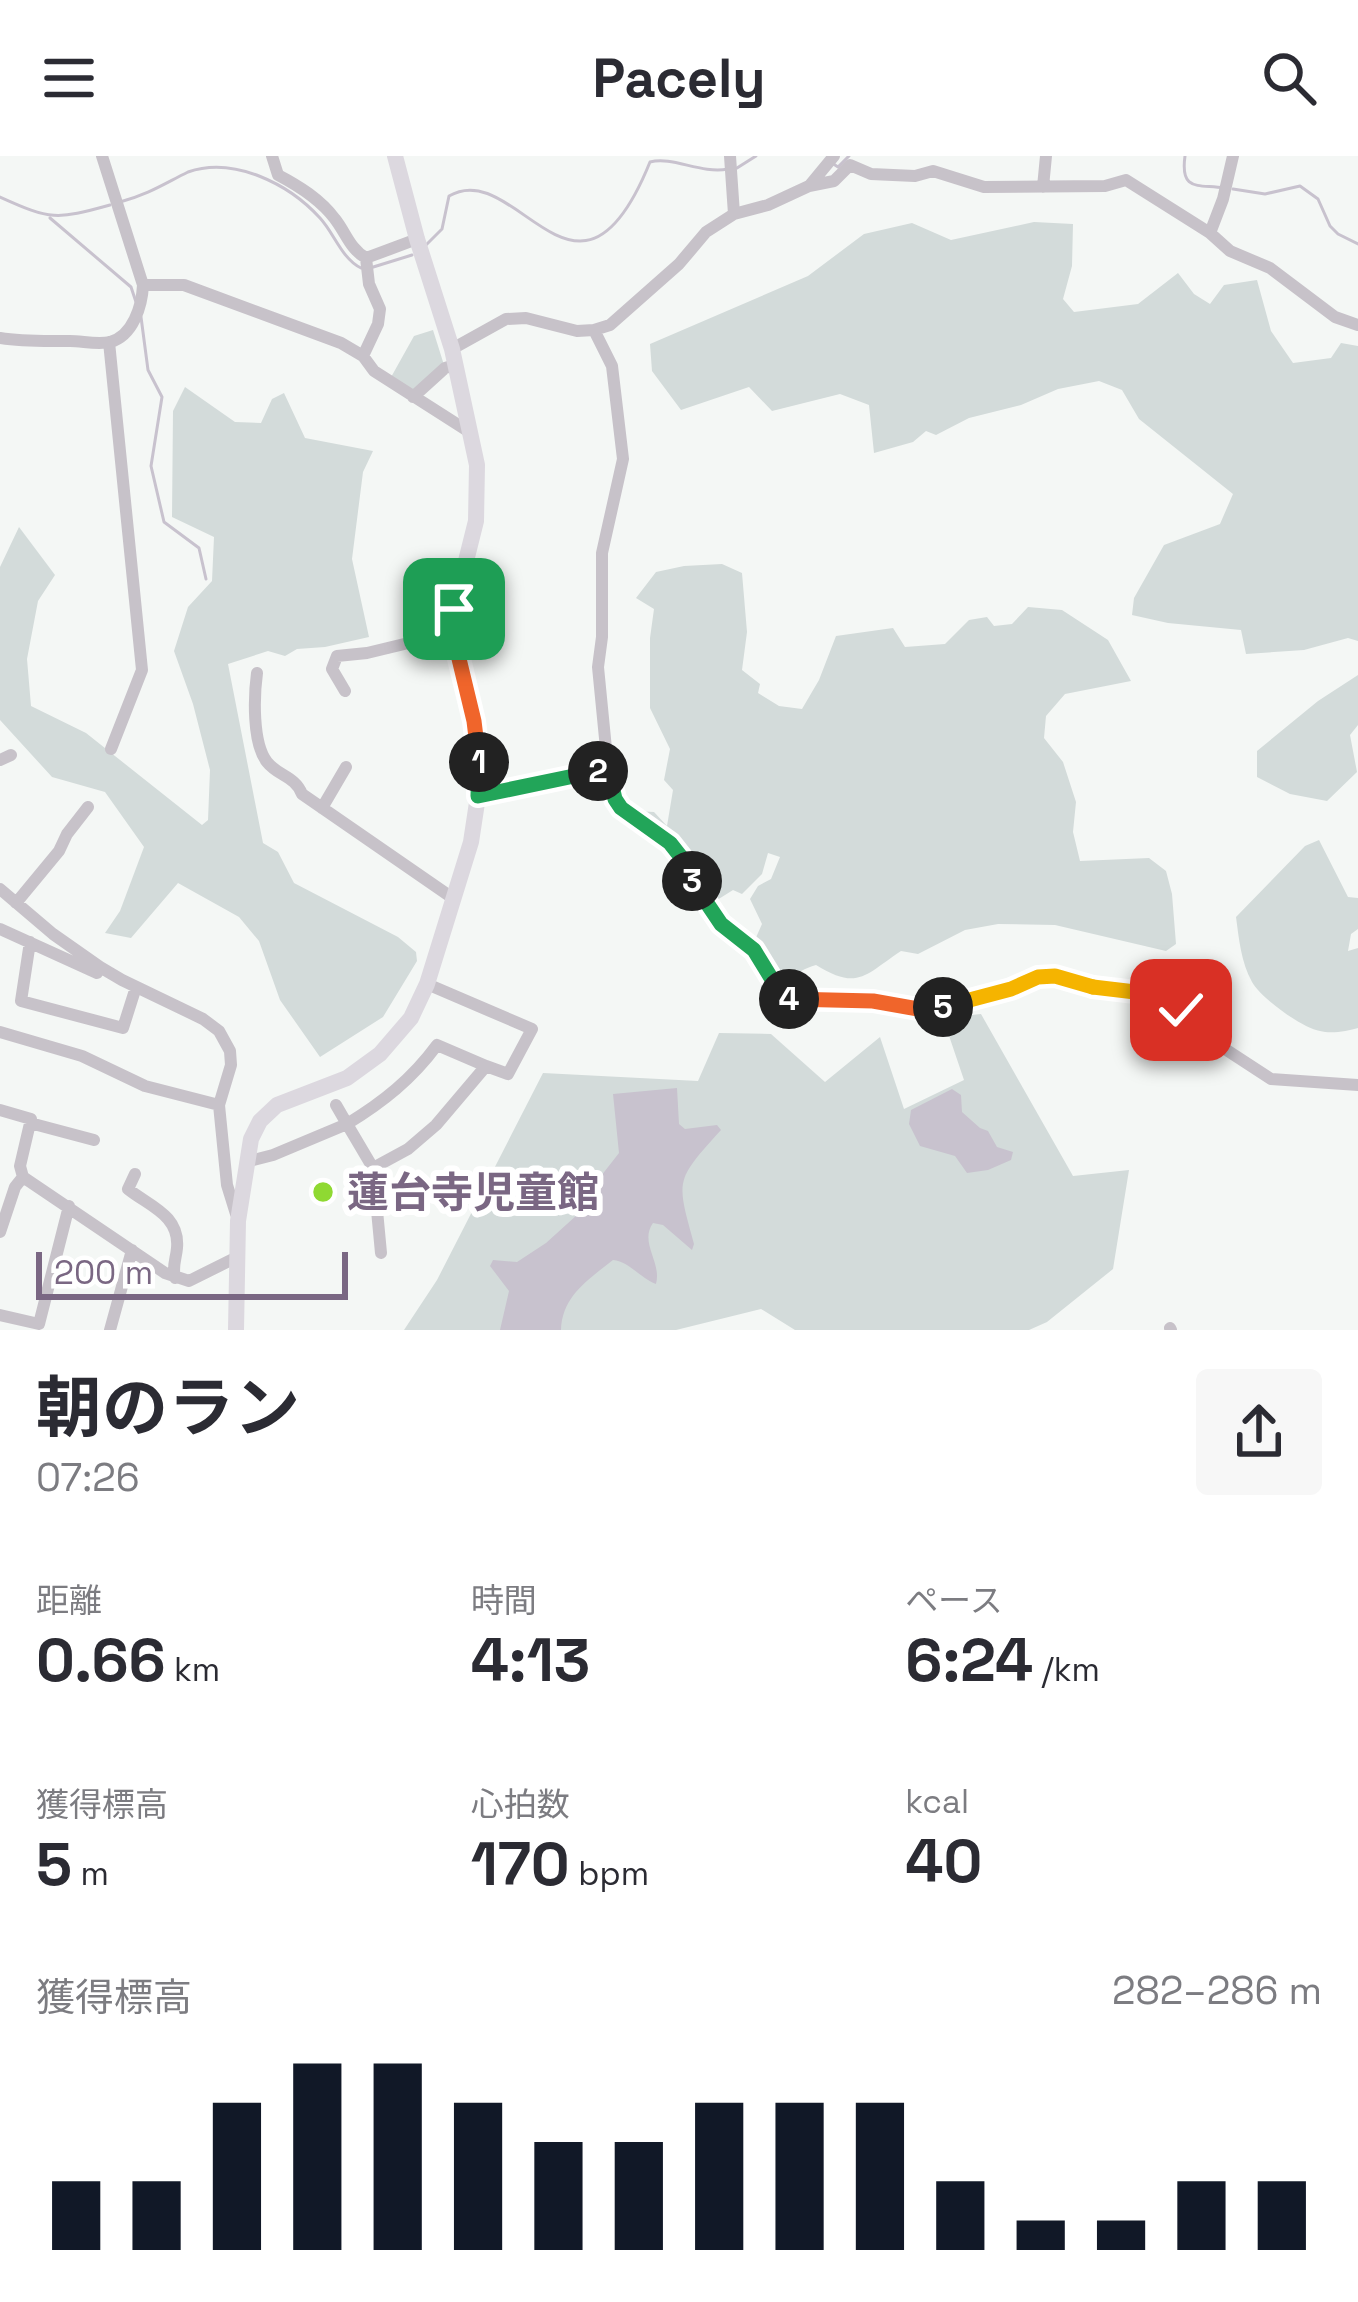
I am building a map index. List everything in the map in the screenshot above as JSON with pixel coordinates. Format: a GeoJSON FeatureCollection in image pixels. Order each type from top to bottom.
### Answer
{"type":"FeatureCollection","features":[{"type":"Feature","properties":{"kind":"main road"},"geometry":{"type":"LineString","coordinates":[[236,1330],[235,1258],[251,1138],[277,1105],[347,1078],[380,1054],[411,1018],[427,985],[454,899],[471,842],[478,796],[479,754],[454,632],[454,609],[476,521],[477,465],[454,357],[395,156]]}},
{"type":"Feature","properties":{"kind":"street"},"geometry":{"type":"LineString","coordinates":[[0,338],[109,343],[135,320],[143,285],[102,156]]}},
{"type":"Feature","properties":{"kind":"street"},"geometry":{"type":"LineString","coordinates":[[272,156],[278,175],[324,207],[358,254],[366,258],[417,239]]}},
{"type":"Feature","properties":{"kind":"street"},"geometry":{"type":"LineString","coordinates":[[730,156],[734,214]]}},
{"type":"Feature","properties":{"kind":"street"},"geometry":{"type":"LineString","coordinates":[[809,186],[834,156]]}},
{"type":"Feature","properties":{"kind":"street"},"geometry":{"type":"LineString","coordinates":[[1043,187],[1046,156]]}},
{"type":"Feature","properties":{"kind":"street"},"geometry":{"type":"LineString","coordinates":[[1210,233],[1233,156]]}},
{"type":"Feature","properties":{"kind":"street"},"geometry":{"type":"LineString","coordinates":[[413,397],[454,357],[506,319],[526,318],[558,328],[593,330],[610,325],[679,264],[706,232],[734,214],[834,181],[850,165],[871,174],[915,176],[933,171],[984,187],[1105,185],[1126,180],[1230,251],[1270,268],[1335,317],[1358,326]]}},
{"type":"Feature","properties":{"kind":"street"},"geometry":{"type":"LineString","coordinates":[[363,356],[379,324],[380,309],[366,258]]}},
{"type":"Feature","properties":{"kind":"street"},"geometry":{"type":"LineString","coordinates":[[143,285],[184,285],[341,344],[363,356],[374,371],[472,433]]}},
{"type":"Feature","properties":{"kind":"street"},"geometry":{"type":"LineString","coordinates":[[593,330],[612,366],[623,459],[602,553],[598,667],[615,799],[670,843],[707,907],[754,950],[784,999],[873,1001],[929,1011],[1055,976],[1098,988],[1152,994],[1181,1010],[1225,1049],[1271,1078],[1358,1084]]}},
{"type":"Feature","properties":{"kind":"street"},"geometry":{"type":"LineString","coordinates":[[109,343],[142,670],[111,749]]}},
{"type":"Feature","properties":{"kind":"street"},"geometry":{"type":"LineString","coordinates":[[345,691],[332,669],[337,656],[454,632]]}},
{"type":"Feature","properties":{"kind":"street"},"geometry":{"type":"LineString","coordinates":[[257,674],[254,708],[267,762],[298,783],[302,794],[454,899]]}},
{"type":"Feature","properties":{"kind":"street"},"geometry":{"type":"LineString","coordinates":[[322,808],[346,767]]}},
{"type":"Feature","properties":{"kind":"street"},"geometry":{"type":"LineString","coordinates":[[478,796],[608,769]]}},
{"type":"Feature","properties":{"kind":"street"},"geometry":{"type":"LineString","coordinates":[[16,903],[88,807]]}},
{"type":"Feature","properties":{"kind":"street"},"geometry":{"type":"LineString","coordinates":[[0,889],[53,934],[122,980],[212,1024],[224,1038],[231,1065],[219,1105],[227,1185],[238,1221]]}},
{"type":"Feature","properties":{"kind":"street"},"geometry":{"type":"LineString","coordinates":[[0,929],[98,974],[122,980]]}},
{"type":"Feature","properties":{"kind":"street"},"geometry":{"type":"LineString","coordinates":[[30,942],[21,1001],[123,1028],[136,987]]}},
{"type":"Feature","properties":{"kind":"street"},"geometry":{"type":"LineString","coordinates":[[246,1162],[347,1124],[382,1103],[437,1045],[508,1074],[532,1029],[427,985]]}},
{"type":"Feature","properties":{"kind":"street"},"geometry":{"type":"LineString","coordinates":[[0,1032],[82,1056],[145,1086],[219,1105]]}},
{"type":"Feature","properties":{"kind":"street"},"geometry":{"type":"LineString","coordinates":[[373,1168],[408,1149],[436,1124],[486,1066]]}},
{"type":"Feature","properties":{"kind":"street"},"geometry":{"type":"LineString","coordinates":[[336,1105],[373,1168],[381,1253]]}},
{"type":"Feature","properties":{"kind":"street"},"geometry":{"type":"LineString","coordinates":[[0,1110],[31,1119],[20,1166],[23,1177],[175,1278],[190,1281],[235,1258]]}},
{"type":"Feature","properties":{"kind":"street"},"geometry":{"type":"LineString","coordinates":[[30,1123],[94,1140]]}},
{"type":"Feature","properties":{"kind":"street"},"geometry":{"type":"LineString","coordinates":[[135,1174],[128,1189],[172,1220],[175,1278]]}},
{"type":"Feature","properties":{"kind":"street"},"geometry":{"type":"LineString","coordinates":[[0,1232],[23,1177]]}},
{"type":"Feature","properties":{"kind":"street"},"geometry":{"type":"LineString","coordinates":[[0,1315],[39,1324],[69,1206]]}},
{"type":"Feature","properties":{"kind":"street"},"geometry":{"type":"LineString","coordinates":[[110,1330],[132,1250]]}},
{"type":"Feature","properties":{"kind":"shaded area"},"geometry":{"type":"Polygon","coordinates":[[[1034,222],[1073,224],[1072,266],[1063,299],[1074,312],[1138,304],[1178,273],[1194,294],[1210,304],[1224,285],[1257,280],[1271,331],[1293,363],[1331,358],[1341,343],[1358,346],[1358,641],[1348,638],[1304,650],[1246,654],[1241,630],[1132,615],[1134,598],[1164,545],[1220,524],[1233,494],[1139,419],[1122,390],[1099,381],[969,418],[936,435],[926,431],[913,442],[874,453],[869,405],[840,394],[772,411],[749,387],[681,410],[652,371],[650,344],[808,276],[864,234],[912,223],[951,240],[1034,222]]]}},
{"type":"Feature","properties":{"kind":"shaded area"},"geometry":{"type":"Polygon","coordinates":[[[433,330],[444,365],[414,391],[390,379],[414,336],[433,330]]]}},
{"type":"Feature","properties":{"kind":"shaded area"},"geometry":{"type":"Polygon","coordinates":[[[185,387],[235,422],[261,423],[272,399],[284,393],[305,438],[373,451],[363,472],[352,559],[369,637],[297,649],[285,656],[268,651],[228,664],[263,843],[278,852],[294,883],[398,937],[416,952],[417,961],[383,1017],[320,1057],[280,1000],[259,941],[239,917],[178,883],[131,938],[105,933],[120,911],[144,847],[105,792],[52,777],[0,720],[0,567],[19,527],[55,575],[38,601],[27,659],[31,706],[86,733],[202,825],[208,820],[210,770],[174,651],[188,607],[212,581],[214,537],[172,517],[173,411],[185,387]]]}},
{"type":"Feature","properties":{"kind":"shaded area"},"geometry":{"type":"Polygon","coordinates":[[[722,564],[742,573],[747,632],[742,670],[760,684],[758,693],[779,706],[802,709],[836,636],[893,628],[905,647],[945,644],[969,620],[987,617],[994,626],[1012,624],[1028,607],[1062,610],[1108,640],[1131,681],[1065,694],[1046,716],[1044,738],[1063,762],[1076,802],[1073,832],[1080,861],[1149,858],[1166,871],[1176,944],[1166,951],[1055,925],[998,924],[965,930],[918,954],[901,951],[861,977],[842,977],[816,965],[761,987],[754,942],[762,924],[750,899],[758,886],[771,879],[780,857],[768,853],[762,874],[742,894],[733,890],[698,912],[672,859],[654,839],[627,822],[635,811],[654,812],[667,826],[673,790],[664,780],[670,749],[650,708],[654,609],[636,598],[656,572],[722,564]]]}},
{"type":"Feature","properties":{"kind":"shaded area"},"geometry":{"type":"Polygon","coordinates":[[[1358,675],[1358,725],[1350,735],[1357,772],[1327,801],[1290,794],[1257,777],[1257,751],[1358,675]]]}},
{"type":"Feature","properties":{"kind":"shaded area"},"geometry":{"type":"Polygon","coordinates":[[[1319,840],[1348,897],[1358,898],[1358,929],[1351,934],[1348,951],[1358,948],[1358,1028],[1339,1032],[1303,1024],[1257,989],[1243,958],[1236,917],[1305,846],[1319,840]]]}},
{"type":"Feature","properties":{"kind":"shaded area"},"geometry":{"type":"Polygon","coordinates":[[[981,1014],[1073,1176],[1129,1170],[1113,1269],[1047,1322],[1029,1330],[795,1330],[761,1309],[676,1330],[404,1330],[437,1280],[543,1073],[698,1081],[719,1033],[771,1034],[825,1082],[880,1037],[904,1109],[964,1080],[943,1018],[981,1014]]]}},
{"type":"Feature","properties":{"kind":"shaded area"},"geometry":{"type":"Polygon","coordinates":[[[677,1088],[679,1124],[685,1129],[717,1125],[721,1130],[687,1171],[684,1182],[692,1250],[663,1225],[653,1223],[648,1238],[656,1284],[613,1260],[572,1298],[561,1330],[500,1330],[509,1291],[490,1266],[493,1260],[517,1262],[588,1205],[591,1196],[581,1180],[584,1174],[601,1176],[619,1153],[613,1094],[677,1088]]]}},
{"type":"Feature","properties":{"kind":"shaded area"},"geometry":{"type":"Polygon","coordinates":[[[952,1089],[961,1095],[962,1112],[988,1131],[997,1147],[1013,1152],[1011,1160],[967,1173],[955,1156],[920,1146],[909,1124],[911,1110],[952,1089]]]}},
{"type":"Feature","properties":{"kind":"waterway"},"geometry":{"type":"LineString","coordinates":[[737,168],[756,156]]}},
{"type":"Feature","properties":{"kind":"waterway"},"geometry":{"type":"LineString","coordinates":[[832,163],[838,167],[849,156]]}},
{"type":"Feature","properties":{"kind":"waterway"},"geometry":{"type":"LineString","coordinates":[[1185,156],[1188,181],[1224,188]]}},
{"type":"Feature","properties":{"kind":"waterway"},"geometry":{"type":"LineString","coordinates":[[425,246],[442,229],[449,196],[474,190],[573,240],[598,237],[623,213],[650,162],[728,169]]}},
{"type":"Feature","properties":{"kind":"waterway"},"geometry":{"type":"LineString","coordinates":[[120,202],[188,172],[206,168],[242,171],[293,194],[361,268]]}},
{"type":"Feature","properties":{"kind":"waterway"},"geometry":{"type":"LineString","coordinates":[[1233,189],[1265,194],[1300,186],[1318,199],[1330,226],[1358,244]]}},
{"type":"Feature","properties":{"kind":"waterway"},"geometry":{"type":"LineString","coordinates":[[0,197],[54,215],[110,205]]}},
{"type":"Feature","properties":{"kind":"waterway"},"geometry":{"type":"LineString","coordinates":[[50,218],[131,287],[136,302]]}},
{"type":"Feature","properties":{"kind":"waterway"},"geometry":{"type":"LineString","coordinates":[[370,268],[412,255]]}},
{"type":"Feature","properties":{"kind":"waterway"},"geometry":{"type":"LineString","coordinates":[[141,317],[148,370],[162,397],[151,466],[164,522],[199,548],[206,579]]}},
{"type":"Feature","properties":{"kind":"place","name":"蓮台寺児童館"},"geometry":{"type":"Point","coordinates":[323,1192]}},
{"type":"Feature","properties":{"kind":"route"},"geometry":{"type":"LineString","coordinates":[[454,609],[454,638],[479,754],[478,796],[608,769],[621,808],[670,843],[707,907],[754,950],[784,999],[873,1001],[929,1011],[1055,976],[1098,988],[1152,994],[1181,1010]]}}]}
